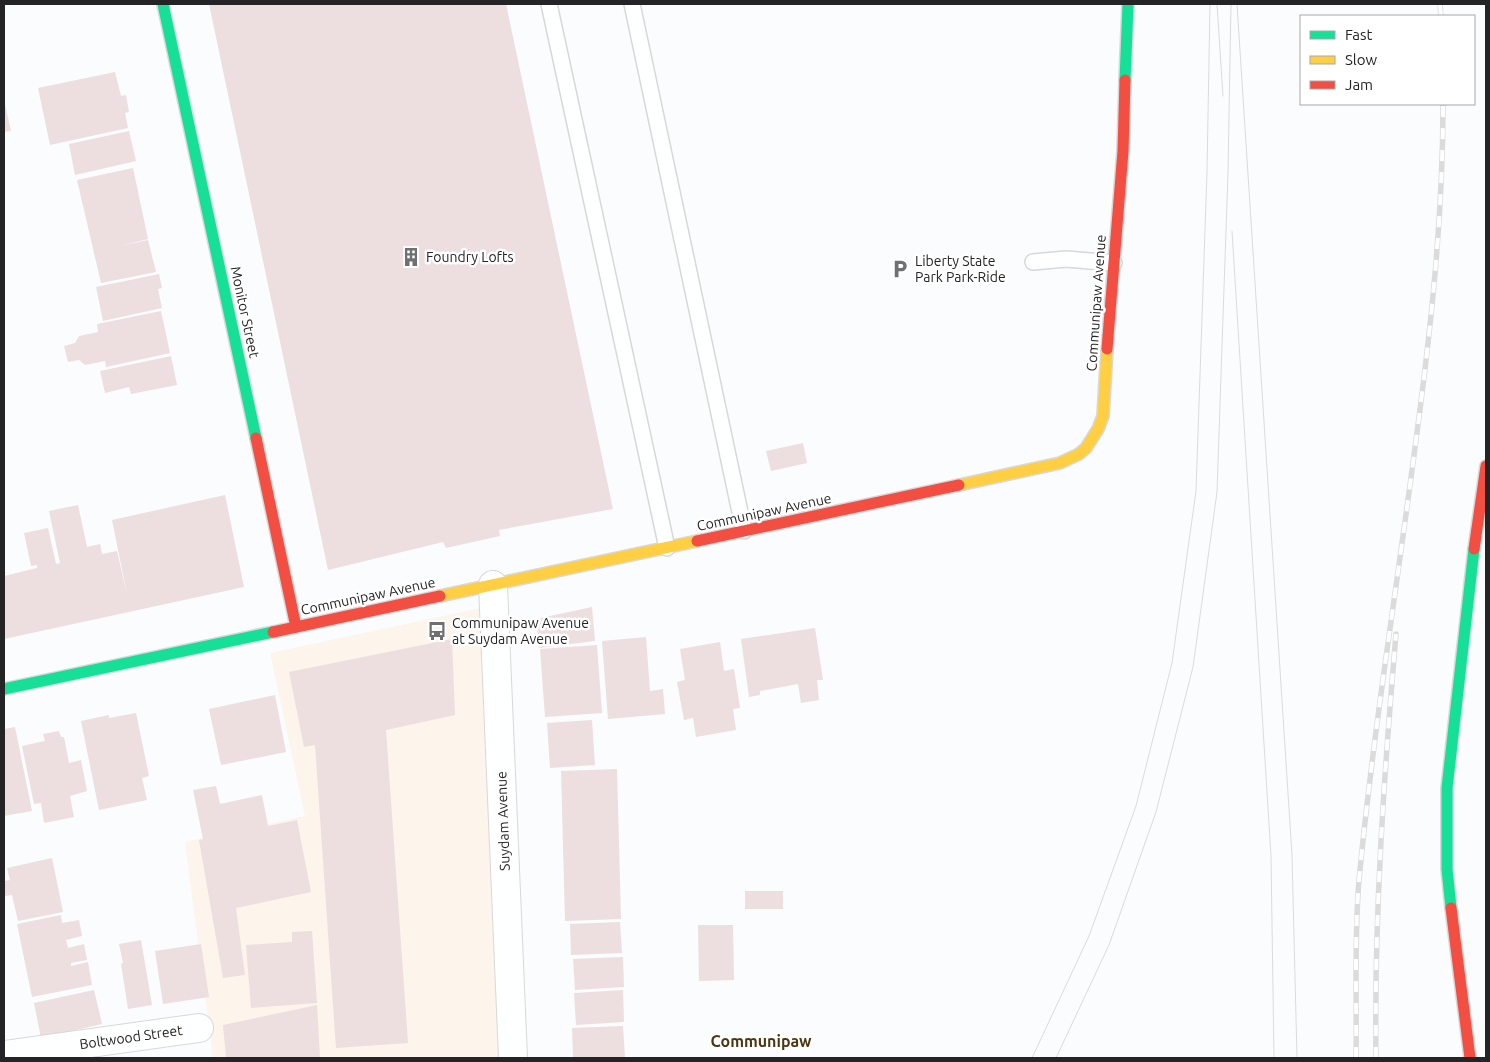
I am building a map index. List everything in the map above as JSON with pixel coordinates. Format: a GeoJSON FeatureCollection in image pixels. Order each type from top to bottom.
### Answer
{"type":"FeatureCollection","features":[{"type":"Feature","properties":{"kind":"main road","name":"Monitor Street"},"geometry":{"type":"LineString","coordinates":[[163,4],[296,627]]}},
{"type":"Feature","properties":{"kind":"main road","name":"Communipaw Avenue"},"geometry":{"type":"LineString","coordinates":[[4,689],[1035,469],[1068,460],[1082,453],[1093,442],[1100,430],[1103,416],[1126,98],[1128,4]]}},
{"type":"Feature","properties":{"kind":"main road"},"geometry":{"type":"LineString","coordinates":[[1470,1058],[1450,904],[1446,826],[1447,788],[1461,654],[1486,466]]}},
{"type":"Feature","properties":{"kind":"street","name":"Suydam Avenue"},"geometry":{"type":"LineString","coordinates":[[493,585],[513,1058]]}},
{"type":"Feature","properties":{"kind":"street","name":"Boltwood Street"},"geometry":{"type":"LineString","coordinates":[[4,1055],[199,1028]]}},
{"type":"Feature","properties":{"kind":"lane"},"geometry":{"type":"LineString","coordinates":[[549,4],[667,548]]}},
{"type":"Feature","properties":{"kind":"lane"},"geometry":{"type":"LineString","coordinates":[[632,4],[744,531]]}},
{"type":"Feature","properties":{"kind":"lane"},"geometry":{"type":"LineString","coordinates":[[1033,262],[1066,259],[1114,263]]}},
{"type":"Feature","properties":{"kind":"shaded area"},"geometry":{"type":"Polygon","coordinates":[[[486,607],[511,1058],[213,1058],[185,842],[305,816],[270,653],[486,607]]]}},
{"type":"Feature","properties":{"kind":"building","name":"Foundry Lofts"},"geometry":{"type":"Polygon","coordinates":[[[209,4],[506,4],[613,509],[499,530],[500,536],[446,548],[443,542],[328,570],[209,4]]]}},
{"type":"Feature","properties":{"kind":"building"},"geometry":{"type":"Polygon","coordinates":[[[115,72],[121,96],[126,95],[129,112],[125,113],[128,128],[50,145],[38,88],[115,72]]]}},
{"type":"Feature","properties":{"kind":"building"},"geometry":{"type":"Polygon","coordinates":[[[4,100],[11,131],[4,132],[4,100]]]}},
{"type":"Feature","properties":{"kind":"building"},"geometry":{"type":"Polygon","coordinates":[[[129,131],[136,161],[75,175],[69,144],[129,131]]]}},
{"type":"Feature","properties":{"kind":"building"},"geometry":{"type":"Polygon","coordinates":[[[133,168],[148,239],[120,246],[148,240],[156,272],[101,283],[77,180],[133,168]]]}},
{"type":"Feature","properties":{"kind":"building"},"geometry":{"type":"Polygon","coordinates":[[[159,274],[162,288],[158,289],[162,308],[103,321],[96,287],[159,274]]]}},
{"type":"Feature","properties":{"kind":"building"},"geometry":{"type":"Polygon","coordinates":[[[161,311],[170,353],[106,367],[105,361],[85,365],[79,360],[68,362],[64,346],[75,343],[79,336],[98,332],[97,324],[161,311]]]}},
{"type":"Feature","properties":{"kind":"building"},"geometry":{"type":"Polygon","coordinates":[[[171,356],[177,385],[131,394],[129,387],[105,393],[100,371],[171,356]]]}},
{"type":"Feature","properties":{"kind":"building"},"geometry":{"type":"Polygon","coordinates":[[[803,443],[807,463],[771,471],[766,451],[803,443]]]}},
{"type":"Feature","properties":{"kind":"building"},"geometry":{"type":"Polygon","coordinates":[[[225,495],[244,587],[4,639],[4,576],[37,568],[37,565],[31,566],[24,533],[48,528],[56,564],[60,563],[49,511],[78,505],[87,547],[100,544],[102,554],[117,551],[128,599],[112,520],[225,495]]]}},
{"type":"Feature","properties":{"kind":"building"},"geometry":{"type":"Polygon","coordinates":[[[592,607],[595,641],[539,648],[536,619],[592,607]]]}},
{"type":"Feature","properties":{"kind":"building"},"geometry":{"type":"Polygon","coordinates":[[[815,628],[823,680],[817,680],[819,700],[801,703],[798,684],[760,691],[760,695],[749,697],[741,639],[815,628]]]}},
{"type":"Feature","properties":{"kind":"building"},"geometry":{"type":"Polygon","coordinates":[[[646,637],[650,691],[663,689],[665,714],[608,719],[602,641],[646,637]]]}},
{"type":"Feature","properties":{"kind":"building"},"geometry":{"type":"Polygon","coordinates":[[[452,639],[455,715],[386,730],[408,1043],[336,1048],[315,745],[304,747],[289,672],[452,639]]]}},
{"type":"Feature","properties":{"kind":"building"},"geometry":{"type":"Polygon","coordinates":[[[720,642],[724,671],[734,669],[740,708],[733,709],[736,730],[696,737],[693,718],[684,720],[677,682],[685,680],[680,649],[720,642]]]}},
{"type":"Feature","properties":{"kind":"building"},"geometry":{"type":"Polygon","coordinates":[[[597,645],[602,713],[545,717],[540,649],[597,645]]]}},
{"type":"Feature","properties":{"kind":"building"},"geometry":{"type":"Polygon","coordinates":[[[275,695],[286,752],[221,765],[209,709],[275,695]]]}},
{"type":"Feature","properties":{"kind":"building"},"geometry":{"type":"Polygon","coordinates":[[[136,713],[149,776],[142,778],[147,800],[99,810],[81,721],[109,715],[109,718],[136,713]]]}},
{"type":"Feature","properties":{"kind":"building"},"geometry":{"type":"Polygon","coordinates":[[[592,720],[595,765],[550,768],[547,723],[592,720]]]}},
{"type":"Feature","properties":{"kind":"building"},"geometry":{"type":"Polygon","coordinates":[[[15,727],[32,811],[4,816],[4,729],[15,727]]]}},
{"type":"Feature","properties":{"kind":"building"},"geometry":{"type":"Polygon","coordinates":[[[59,731],[61,737],[64,737],[69,763],[81,760],[87,791],[70,796],[74,817],[44,823],[41,803],[34,804],[22,746],[45,741],[43,734],[59,731]]]}},
{"type":"Feature","properties":{"kind":"building"},"geometry":{"type":"Polygon","coordinates":[[[617,769],[621,919],[565,921],[561,771],[617,769]]]}},
{"type":"Feature","properties":{"kind":"building"},"geometry":{"type":"Polygon","coordinates":[[[216,786],[220,804],[262,795],[268,826],[297,820],[311,892],[236,908],[245,975],[223,978],[199,840],[203,839],[193,790],[216,786]]]}},
{"type":"Feature","properties":{"kind":"building"},"geometry":{"type":"Polygon","coordinates":[[[52,858],[63,912],[18,921],[12,895],[5,896],[4,881],[10,880],[7,868],[52,858]]]}},
{"type":"Feature","properties":{"kind":"building"},"geometry":{"type":"Polygon","coordinates":[[[745,891],[783,891],[783,909],[745,909],[745,891]]]}},
{"type":"Feature","properties":{"kind":"building"},"geometry":{"type":"Polygon","coordinates":[[[61,915],[62,923],[79,920],[82,936],[66,940],[68,948],[84,944],[87,960],[71,963],[71,966],[88,962],[92,985],[32,997],[17,924],[61,915]]]}},
{"type":"Feature","properties":{"kind":"building"},"geometry":{"type":"Polygon","coordinates":[[[620,922],[622,953],[571,955],[570,924],[620,922]]]}},
{"type":"Feature","properties":{"kind":"building"},"geometry":{"type":"Polygon","coordinates":[[[698,925],[733,925],[734,980],[699,981],[698,925]]]}},
{"type":"Feature","properties":{"kind":"building"},"geometry":{"type":"Polygon","coordinates":[[[312,931],[317,1003],[251,1008],[246,945],[292,942],[292,932],[312,931]]]}},
{"type":"Feature","properties":{"kind":"building"},"geometry":{"type":"Polygon","coordinates":[[[141,940],[152,1005],[128,1009],[119,944],[141,940]]]}},
{"type":"Feature","properties":{"kind":"building"},"geometry":{"type":"Polygon","coordinates":[[[201,944],[209,997],[163,1004],[155,951],[201,944]]]}},
{"type":"Feature","properties":{"kind":"building"},"geometry":{"type":"Polygon","coordinates":[[[623,957],[624,987],[575,990],[573,959],[623,957]]]}},
{"type":"Feature","properties":{"kind":"building"},"geometry":{"type":"Polygon","coordinates":[[[94,990],[102,1024],[41,1038],[34,1003],[94,990]]]}},
{"type":"Feature","properties":{"kind":"building"},"geometry":{"type":"Polygon","coordinates":[[[623,990],[624,1022],[576,1025],[574,993],[623,990]]]}},
{"type":"Feature","properties":{"kind":"building"},"geometry":{"type":"Polygon","coordinates":[[[317,1005],[320,1058],[226,1058],[223,1025],[317,1005]]]}},
{"type":"Feature","properties":{"kind":"building"},"geometry":{"type":"Polygon","coordinates":[[[623,1026],[625,1058],[573,1058],[572,1028],[623,1026]]]}},
{"type":"Feature","properties":{"kind":"tram line"},"geometry":{"type":"LineString","coordinates":[[1032,1058],[1089,936],[1136,806],[1172,663],[1196,491],[1207,172],[1210,4]]}},
{"type":"Feature","properties":{"kind":"tram line"},"geometry":{"type":"LineString","coordinates":[[1217,4],[1223,96]]}},
{"type":"Feature","properties":{"kind":"tram line"},"geometry":{"type":"LineString","coordinates":[[1056,1058],[1109,945],[1156,812],[1193,667],[1217,492],[1228,172],[1231,4]]}},
{"type":"Feature","properties":{"kind":"tram line"},"geometry":{"type":"LineString","coordinates":[[1237,4],[1292,855],[1297,1058]]}},
{"type":"Feature","properties":{"kind":"tram line"},"geometry":{"type":"LineString","coordinates":[[1232,231],[1271,856],[1274,1058]]}},
{"type":"Feature","properties":{"kind":"railway"},"geometry":{"type":"LineString","coordinates":[[1440,4],[1441,15]]}},
{"type":"Feature","properties":{"kind":"railway"},"geometry":{"type":"LineString","coordinates":[[1356,1058],[1356,947],[1359,880],[1371,770],[1427,356],[1441,188],[1443,105]]}},
{"type":"Feature","properties":{"kind":"railway"},"geometry":{"type":"LineString","coordinates":[[1376,1058],[1378,899],[1396,634]]}},
{"type":"Feature","properties":{"kind":"traffic: fast"},"geometry":{"type":"LineString","coordinates":[[163,4],[256,438]]}},
{"type":"Feature","properties":{"kind":"traffic: fast"},"geometry":{"type":"LineString","coordinates":[[1125,80],[1128,4]]}},
{"type":"Feature","properties":{"kind":"traffic: fast"},"geometry":{"type":"LineString","coordinates":[[1451,908],[1447,869],[1447,788],[1474,549]]}},
{"type":"Feature","properties":{"kind":"traffic: fast"},"geometry":{"type":"LineString","coordinates":[[4,689],[273,632]]}},
{"type":"Feature","properties":{"kind":"traffic: slow"},"geometry":{"type":"LineString","coordinates":[[959,485],[1060,463],[1079,454],[1086,448],[1098,429],[1103,416],[1107,349]]}},
{"type":"Feature","properties":{"kind":"traffic: slow"},"geometry":{"type":"LineString","coordinates":[[440,596],[697,541]]}},
{"type":"Feature","properties":{"kind":"traffic: jam"},"geometry":{"type":"LineString","coordinates":[[1107,349],[1123,151],[1125,80]]}},
{"type":"Feature","properties":{"kind":"traffic: jam"},"geometry":{"type":"LineString","coordinates":[[256,438],[296,627]]}},
{"type":"Feature","properties":{"kind":"traffic: jam"},"geometry":{"type":"LineString","coordinates":[[1474,549],[1486,466]]}},
{"type":"Feature","properties":{"kind":"traffic: jam"},"geometry":{"type":"LineString","coordinates":[[697,541],[959,485]]}},
{"type":"Feature","properties":{"kind":"traffic: jam"},"geometry":{"type":"LineString","coordinates":[[273,632],[440,596]]}},
{"type":"Feature","properties":{"kind":"traffic: jam"},"geometry":{"type":"LineString","coordinates":[[1451,908],[1470,1058]]}},
{"type":"Feature","properties":{"kind":"place","name":"Foundry Lofts"},"geometry":{"type":"Point","coordinates":[411,257]}},
{"type":"Feature","properties":{"kind":"place","name":"Liberty State Park Park-Ride"},"geometry":{"type":"Point","coordinates":[900,269]}},
{"type":"Feature","properties":{"kind":"place","name":"Communipaw Avenue at Suydam Avenue"},"geometry":{"type":"Point","coordinates":[437,631]}},
{"type":"Feature","properties":{"kind":"district","name":"Communipaw"},"geometry":{"type":"Point","coordinates":[761,1041]}}]}
